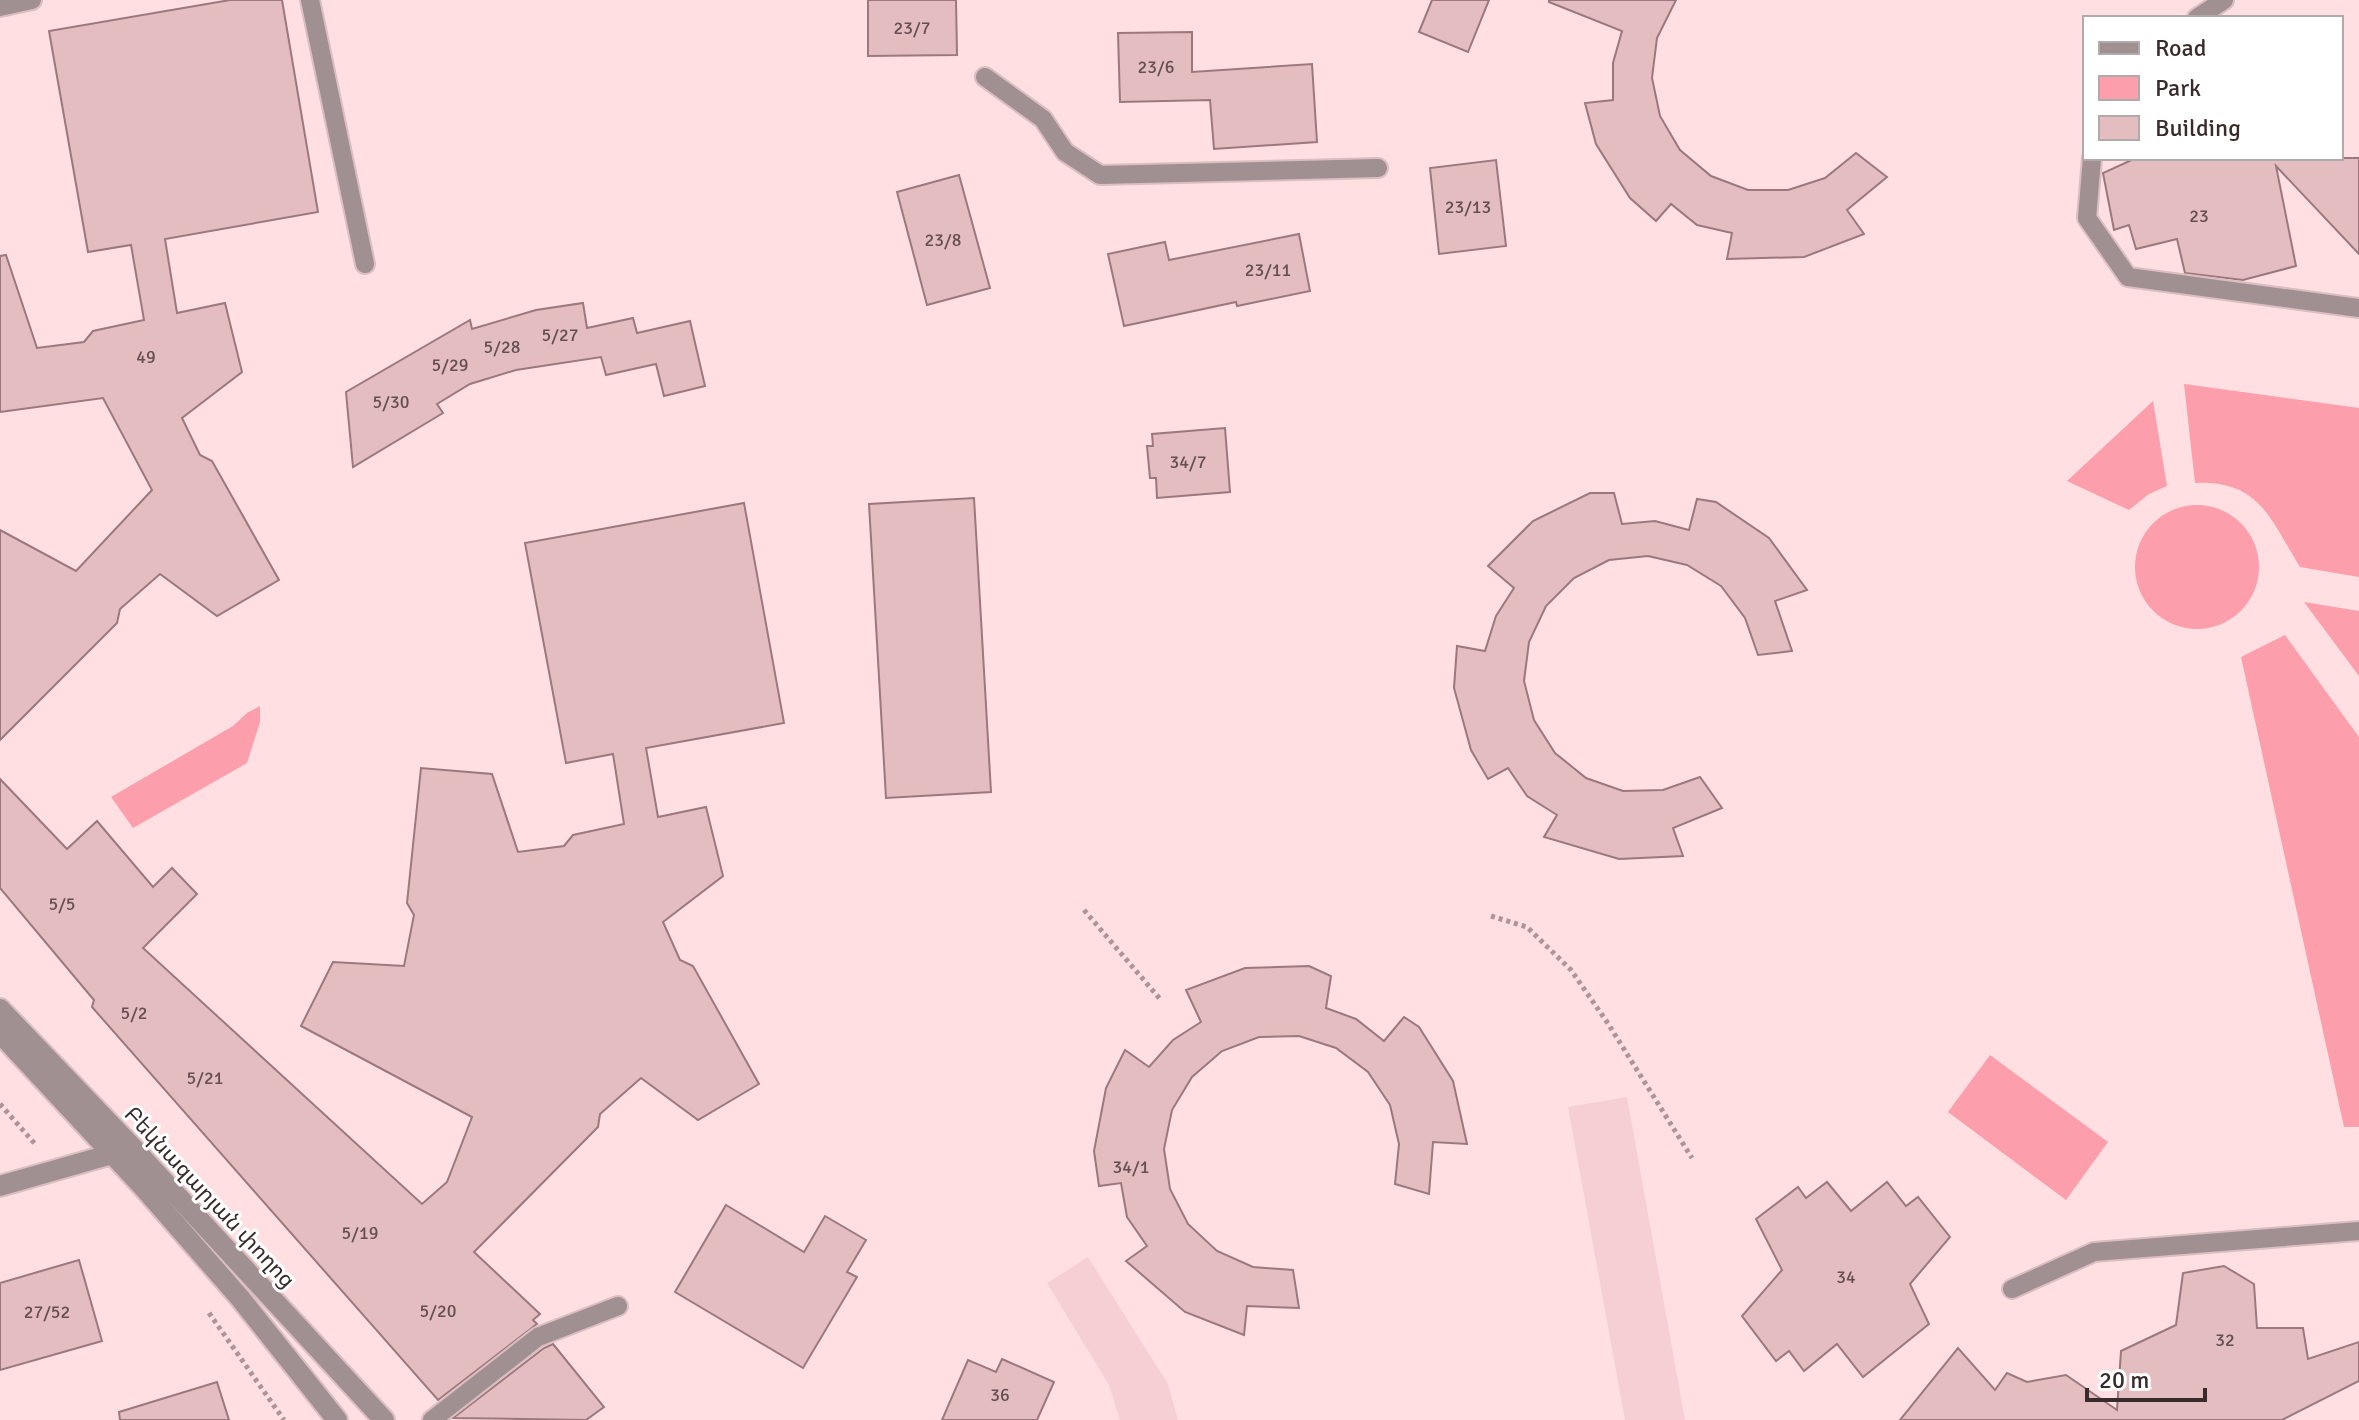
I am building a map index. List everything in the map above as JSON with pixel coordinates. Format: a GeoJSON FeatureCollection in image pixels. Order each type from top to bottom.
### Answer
{"type":"FeatureCollection","features":[{"type":"Feature","properties":{"kind":"street","name":"Բեկնազարյան փողոց"},"geometry":{"type":"LineString","coordinates":[[0,1009],[384,1420]]}},
{"type":"Feature","properties":{"kind":"street","name":"Բեկնազարյան փողոց"},"geometry":{"type":"LineString","coordinates":[[0,1033],[144,1188],[240,1298],[337,1420]]}},
{"type":"Feature","properties":{"kind":"street"},"geometry":{"type":"LineString","coordinates":[[0,1186],[133,1148]]}},
{"type":"Feature","properties":{"kind":"lane"},"geometry":{"type":"LineString","coordinates":[[0,7],[32,0]]}},
{"type":"Feature","properties":{"kind":"lane"},"geometry":{"type":"LineString","coordinates":[[310,0],[365,264]]}},
{"type":"Feature","properties":{"kind":"lane"},"geometry":{"type":"LineString","coordinates":[[2200,16],[2224,0]]}},
{"type":"Feature","properties":{"kind":"lane"},"geometry":{"type":"LineString","coordinates":[[985,77],[1043,119],[1065,152],[1100,175],[1378,168]]}},
{"type":"Feature","properties":{"kind":"lane"},"geometry":{"type":"LineString","coordinates":[[2092,160],[2087,218],[2128,277],[2359,308]]}},
{"type":"Feature","properties":{"kind":"lane"},"geometry":{"type":"LineString","coordinates":[[2012,1289],[2094,1252],[2359,1231]]}},
{"type":"Feature","properties":{"kind":"lane"},"geometry":{"type":"LineString","coordinates":[[432,1420],[538,1337],[618,1306]]}},
{"type":"Feature","properties":{"kind":"path"},"geometry":{"type":"LineString","coordinates":[[1084,910],[1160,999]]}},
{"type":"Feature","properties":{"kind":"path"},"geometry":{"type":"LineString","coordinates":[[1491,916],[1527,927],[1571,970],[1692,1158]]}},
{"type":"Feature","properties":{"kind":"path"},"geometry":{"type":"LineString","coordinates":[[0,1104],[57,1170]]}},
{"type":"Feature","properties":{"kind":"path"},"geometry":{"type":"LineString","coordinates":[[203,1304],[284,1420]]}},
{"type":"Feature","properties":{"kind":"shaded area"},"geometry":{"type":"Polygon","coordinates":[[[1627,1097],[1685,1420],[1625,1420],[1568,1107],[1627,1097]]]}},
{"type":"Feature","properties":{"kind":"shaded area"},"geometry":{"type":"Polygon","coordinates":[[[1088,1257],[1168,1384],[1178,1420],[1120,1420],[1109,1385],[1047,1283],[1088,1257]]]}},
{"type":"Feature","properties":{"kind":"green space"},"geometry":{"type":"Polygon","coordinates":[[[2184,384],[2359,408],[2359,577],[2300,567],[2271,519],[2249,496],[2235,488],[2195,483],[2184,384]]]}},
{"type":"Feature","properties":{"kind":"green space"},"geometry":{"type":"Polygon","coordinates":[[[2153,401],[2167,486],[2149,494],[2129,510],[2067,481],[2153,401]]]}},
{"type":"Feature","properties":{"kind":"green space"},"geometry":{"type":"Polygon","coordinates":[[[2197,505],[2221,510],[2241,523],[2254,543],[2259,567],[2254,591],[2241,611],[2221,624],[2197,629],[2173,624],[2153,611],[2140,591],[2135,567],[2140,543],[2153,523],[2173,510],[2197,505]]]}},
{"type":"Feature","properties":{"kind":"green space"},"geometry":{"type":"Polygon","coordinates":[[[2304,602],[2359,611],[2359,676],[2304,602]]]}},
{"type":"Feature","properties":{"kind":"green space"},"geometry":{"type":"Polygon","coordinates":[[[2285,635],[2359,737],[2359,1127],[2344,1127],[2241,657],[2285,635]]]}},
{"type":"Feature","properties":{"kind":"green space"},"geometry":{"type":"Polygon","coordinates":[[[260,706],[260,722],[247,763],[133,828],[111,797],[233,726],[260,706]]]}},
{"type":"Feature","properties":{"kind":"green space"},"geometry":{"type":"Polygon","coordinates":[[[1990,1055],[2108,1142],[2066,1200],[1948,1112],[1990,1055]]]}},
{"type":"Feature","properties":{"kind":"building"},"geometry":{"type":"Polygon","coordinates":[[[230,0],[282,0],[318,212],[165,239],[177,313],[225,303],[242,372],[182,418],[200,455],[212,461],[279,580],[217,616],[160,574],[120,609],[117,623],[0,740],[0,530],[76,571],[152,490],[103,398],[0,412],[0,256],[6,255],[37,348],[84,342],[93,331],[144,320],[131,245],[88,252],[49,31],[230,0]]]}},
{"type":"Feature","properties":{"kind":"building"},"geometry":{"type":"Polygon","coordinates":[[[868,0],[956,0],[957,55],[868,56],[868,0]]]}},
{"type":"Feature","properties":{"kind":"building"},"geometry":{"type":"Polygon","coordinates":[[[1432,0],[1489,0],[1468,52],[1419,32],[1432,0]]]}},
{"type":"Feature","properties":{"kind":"building"},"geometry":{"type":"Polygon","coordinates":[[[1549,0],[1676,0],[1657,38],[1652,78],[1660,116],[1680,150],[1711,176],[1748,190],[1788,190],[1825,178],[1856,153],[1887,177],[1847,210],[1864,234],[1804,257],[1727,259],[1732,233],[1697,225],[1671,204],[1656,221],[1630,198],[1596,144],[1585,103],[1613,100],[1613,63],[1622,31],[1549,0]]]}},
{"type":"Feature","properties":{"kind":"building"},"geometry":{"type":"Polygon","coordinates":[[[1192,32],[1192,72],[1312,64],[1317,142],[1214,149],[1210,100],[1120,102],[1118,33],[1192,32]]]}},
{"type":"Feature","properties":{"kind":"building"},"geometry":{"type":"Polygon","coordinates":[[[2359,158],[2359,254],[2276,166],[2296,266],[2243,280],[2185,273],[2177,239],[2136,249],[2129,225],[2114,230],[2103,173],[2132,160],[2359,158]]]}},
{"type":"Feature","properties":{"kind":"building"},"geometry":{"type":"Polygon","coordinates":[[[1496,160],[1506,246],[1439,254],[1430,168],[1496,160]]]}},
{"type":"Feature","properties":{"kind":"building"},"geometry":{"type":"Polygon","coordinates":[[[959,175],[990,288],[927,305],[897,192],[959,175]]]}},
{"type":"Feature","properties":{"kind":"building"},"geometry":{"type":"Polygon","coordinates":[[[1299,234],[1310,291],[1237,306],[1236,302],[1124,326],[1108,254],[1165,242],[1169,260],[1299,234]]]}},
{"type":"Feature","properties":{"kind":"building"},"geometry":{"type":"Polygon","coordinates":[[[583,303],[587,328],[633,318],[637,333],[690,321],[705,386],[664,396],[656,364],[606,375],[601,357],[516,370],[470,384],[437,404],[443,413],[353,467],[346,392],[470,320],[472,329],[536,310],[583,303]]]}},
{"type":"Feature","properties":{"kind":"building"},"geometry":{"type":"Polygon","coordinates":[[[1225,428],[1230,492],[1157,498],[1156,478],[1150,478],[1147,446],[1153,446],[1152,434],[1225,428]]]}},
{"type":"Feature","properties":{"kind":"building"},"geometry":{"type":"Polygon","coordinates":[[[1590,493],[1614,493],[1622,524],[1655,521],[1689,530],[1697,499],[1716,502],[1769,538],[1807,590],[1775,601],[1792,651],[1758,655],[1745,618],[1721,586],[1687,565],[1648,556],[1609,560],[1574,578],[1546,606],[1529,642],[1524,681],[1534,720],[1555,753],[1586,778],[1623,791],[1663,790],[1700,777],[1722,808],[1673,828],[1683,856],[1619,859],[1544,837],[1557,815],[1527,796],[1508,768],[1488,779],[1471,750],[1454,688],[1457,646],[1485,651],[1496,616],[1514,588],[1488,566],[1533,521],[1590,493]]]}},
{"type":"Feature","properties":{"kind":"building"},"geometry":{"type":"Polygon","coordinates":[[[974,498],[991,792],[886,798],[869,504],[974,498]]]}},
{"type":"Feature","properties":{"kind":"building"},"geometry":{"type":"Polygon","coordinates":[[[744,503],[784,723],[646,748],[658,817],[706,807],[723,876],[663,922],[680,960],[693,966],[759,1084],[698,1120],[641,1078],[600,1114],[598,1127],[474,1252],[540,1314],[533,1320],[537,1324],[438,1400],[92,1007],[94,1000],[0,888],[0,779],[67,849],[97,821],[153,887],[172,868],[197,894],[143,948],[422,1204],[447,1182],[472,1117],[301,1026],[333,962],[404,966],[414,915],[407,903],[421,768],[492,774],[518,852],[564,846],[573,835],[624,824],[613,754],[566,763],[525,543],[744,503]]]}},
{"type":"Feature","properties":{"kind":"building"},"geometry":{"type":"Polygon","coordinates":[[[1309,966],[1331,976],[1326,1008],[1356,1019],[1384,1041],[1404,1017],[1419,1027],[1453,1081],[1467,1144],[1433,1142],[1429,1194],[1395,1184],[1399,1144],[1390,1105],[1368,1072],[1336,1048],[1299,1036],[1259,1037],[1222,1051],[1192,1077],[1172,1110],[1164,1149],[1170,1189],[1188,1224],[1217,1251],[1253,1267],[1293,1270],[1299,1308],[1247,1306],[1244,1335],[1185,1312],[1126,1261],[1147,1246],[1127,1217],[1121,1183],[1099,1186],[1094,1151],[1106,1088],[1125,1050],[1149,1067],[1173,1040],[1201,1022],[1186,990],[1245,968],[1309,966]]]}},
{"type":"Feature","properties":{"kind":"building"},"geometry":{"type":"Polygon","coordinates":[[[1827,1182],[1851,1211],[1887,1182],[1906,1206],[1918,1197],[1950,1237],[1910,1284],[1929,1324],[1863,1377],[1837,1344],[1804,1371],[1789,1351],[1776,1361],[1742,1316],[1782,1270],[1756,1219],[1798,1187],[1806,1198],[1827,1182]]]}},
{"type":"Feature","properties":{"kind":"building"},"geometry":{"type":"Polygon","coordinates":[[[726,1205],[804,1252],[825,1216],[866,1240],[847,1272],[857,1277],[803,1368],[675,1292],[726,1205]]]}},
{"type":"Feature","properties":{"kind":"building"},"geometry":{"type":"Polygon","coordinates":[[[79,1260],[102,1341],[0,1370],[0,1283],[79,1260]]]}},
{"type":"Feature","properties":{"kind":"building"},"geometry":{"type":"Polygon","coordinates":[[[2224,1266],[2254,1284],[2257,1328],[2303,1328],[2308,1359],[2359,1342],[2359,1381],[2282,1420],[1900,1420],[1958,1348],[1995,1390],[2007,1373],[2027,1382],[2066,1375],[2117,1410],[2121,1351],[2176,1325],[2183,1273],[2224,1266]]]}},
{"type":"Feature","properties":{"kind":"building"},"geometry":{"type":"Polygon","coordinates":[[[553,1344],[604,1407],[586,1420],[453,1418],[544,1348],[553,1344]]]}},
{"type":"Feature","properties":{"kind":"building"},"geometry":{"type":"Polygon","coordinates":[[[1002,1359],[1054,1382],[1037,1420],[942,1420],[968,1360],[996,1372],[1002,1359]]]}},
{"type":"Feature","properties":{"kind":"building"},"geometry":{"type":"Polygon","coordinates":[[[217,1382],[229,1420],[120,1420],[119,1412],[217,1382]]]}}]}
